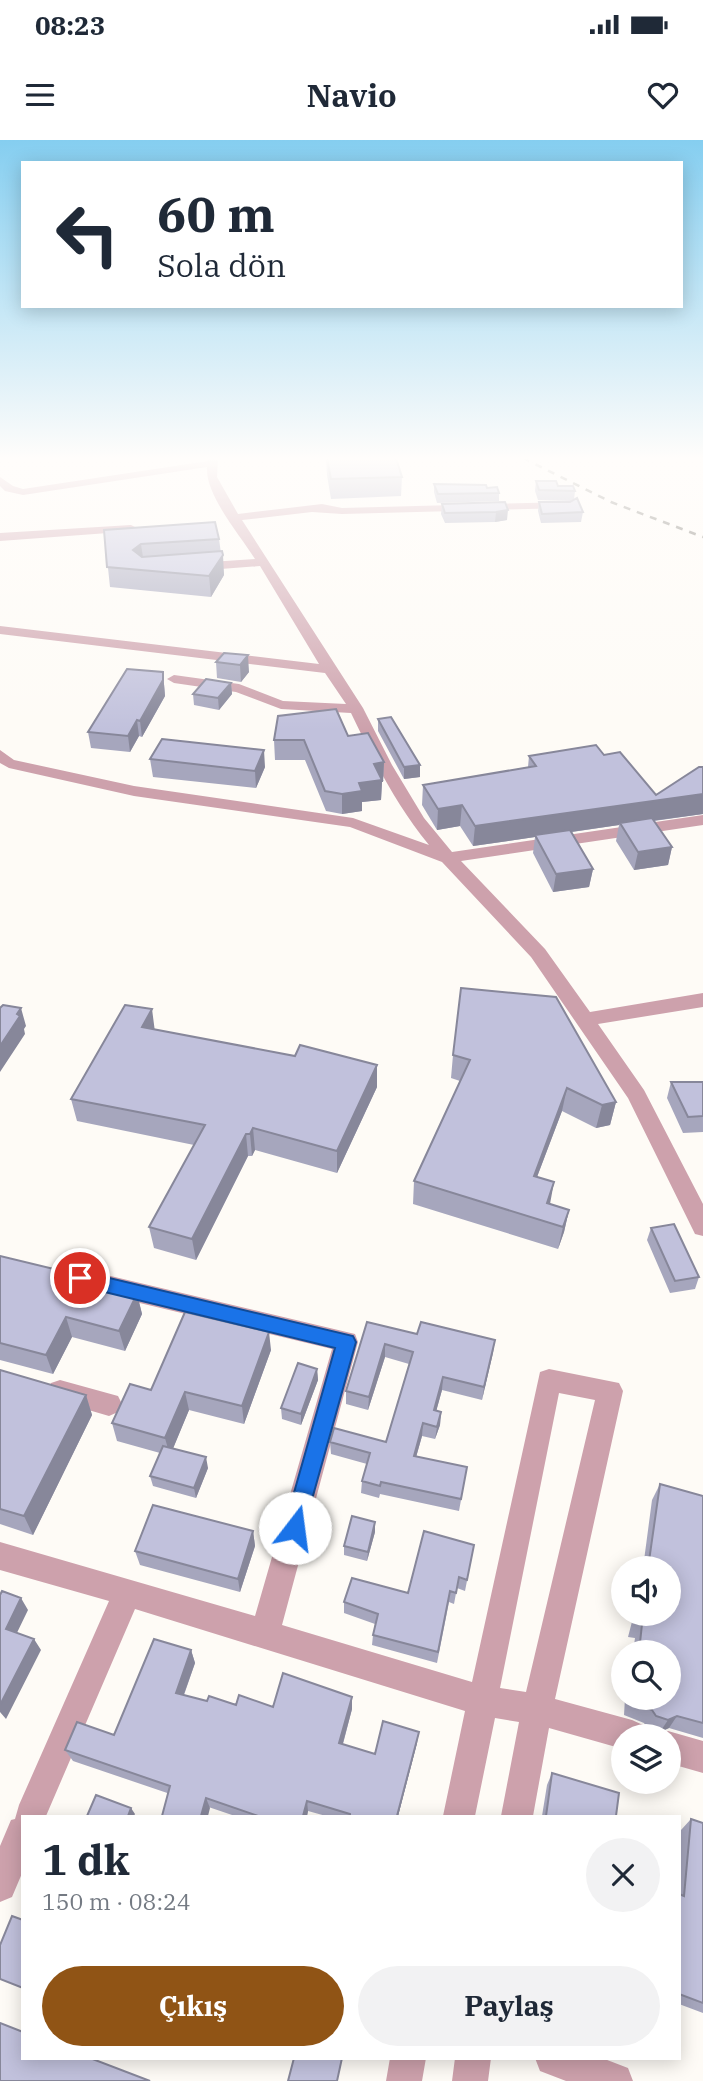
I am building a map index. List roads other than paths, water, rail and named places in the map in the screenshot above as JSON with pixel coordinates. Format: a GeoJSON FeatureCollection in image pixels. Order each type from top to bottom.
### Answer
{"type":"FeatureCollection","features":[{"type":"Feature","properties":{"kind":"street"},"geometry":{"type":"LineString","coordinates":[[253,549],[298,613],[329,669],[356,708],[384,765],[417,820],[448,858],[538,953],[636,1095],[703,1227]]}},
{"type":"Feature","properties":{"kind":"street"},"geometry":{"type":"LineString","coordinates":[[184,568],[263,562]]}},
{"type":"Feature","properties":{"kind":"street"},"geometry":{"type":"LineString","coordinates":[[0,630],[329,669]]}},
{"type":"Feature","properties":{"kind":"street"},"geometry":{"type":"LineString","coordinates":[[174,679],[239,688],[281,705],[356,708]]}},
{"type":"Feature","properties":{"kind":"street"},"geometry":{"type":"LineString","coordinates":[[3,760],[134,791],[353,823],[448,858],[703,820]]}},
{"type":"Feature","properties":{"kind":"street"},"geometry":{"type":"LineString","coordinates":[[584,1020],[703,1000]]}},
{"type":"Feature","properties":{"kind":"street"},"geometry":{"type":"LineString","coordinates":[[40,1269],[346,1342],[265,1634]]}},
{"type":"Feature","properties":{"kind":"street"},"geometry":{"type":"LineString","coordinates":[[459,1815],[549,1380],[610,1391],[537,1709],[517,1815]]}},
{"type":"Feature","properties":{"kind":"street"},"geometry":{"type":"LineString","coordinates":[[36,1384],[109,1404]]}},
{"type":"Feature","properties":{"kind":"street"},"geometry":{"type":"LineString","coordinates":[[0,1556],[128,1592],[483,1701],[537,1709],[611,1730]]}},
{"type":"Feature","properties":{"kind":"street"},"geometry":{"type":"LineString","coordinates":[[30,1815],[128,1592]]}},
{"type":"Feature","properties":{"kind":"street"},"geometry":{"type":"LineString","coordinates":[[681,1751],[703,1757]]}},
{"type":"Feature","properties":{"kind":"street"},"geometry":{"type":"LineString","coordinates":[[404,2081],[408,2060]]}},
{"type":"Feature","properties":{"kind":"street"},"geometry":{"type":"LineString","coordinates":[[470,2081],[473,2060]]}},
{"type":"Feature","properties":{"kind":"street"},"geometry":{"type":"LineString","coordinates":[[558,2060],[615,2081]]}}]}
